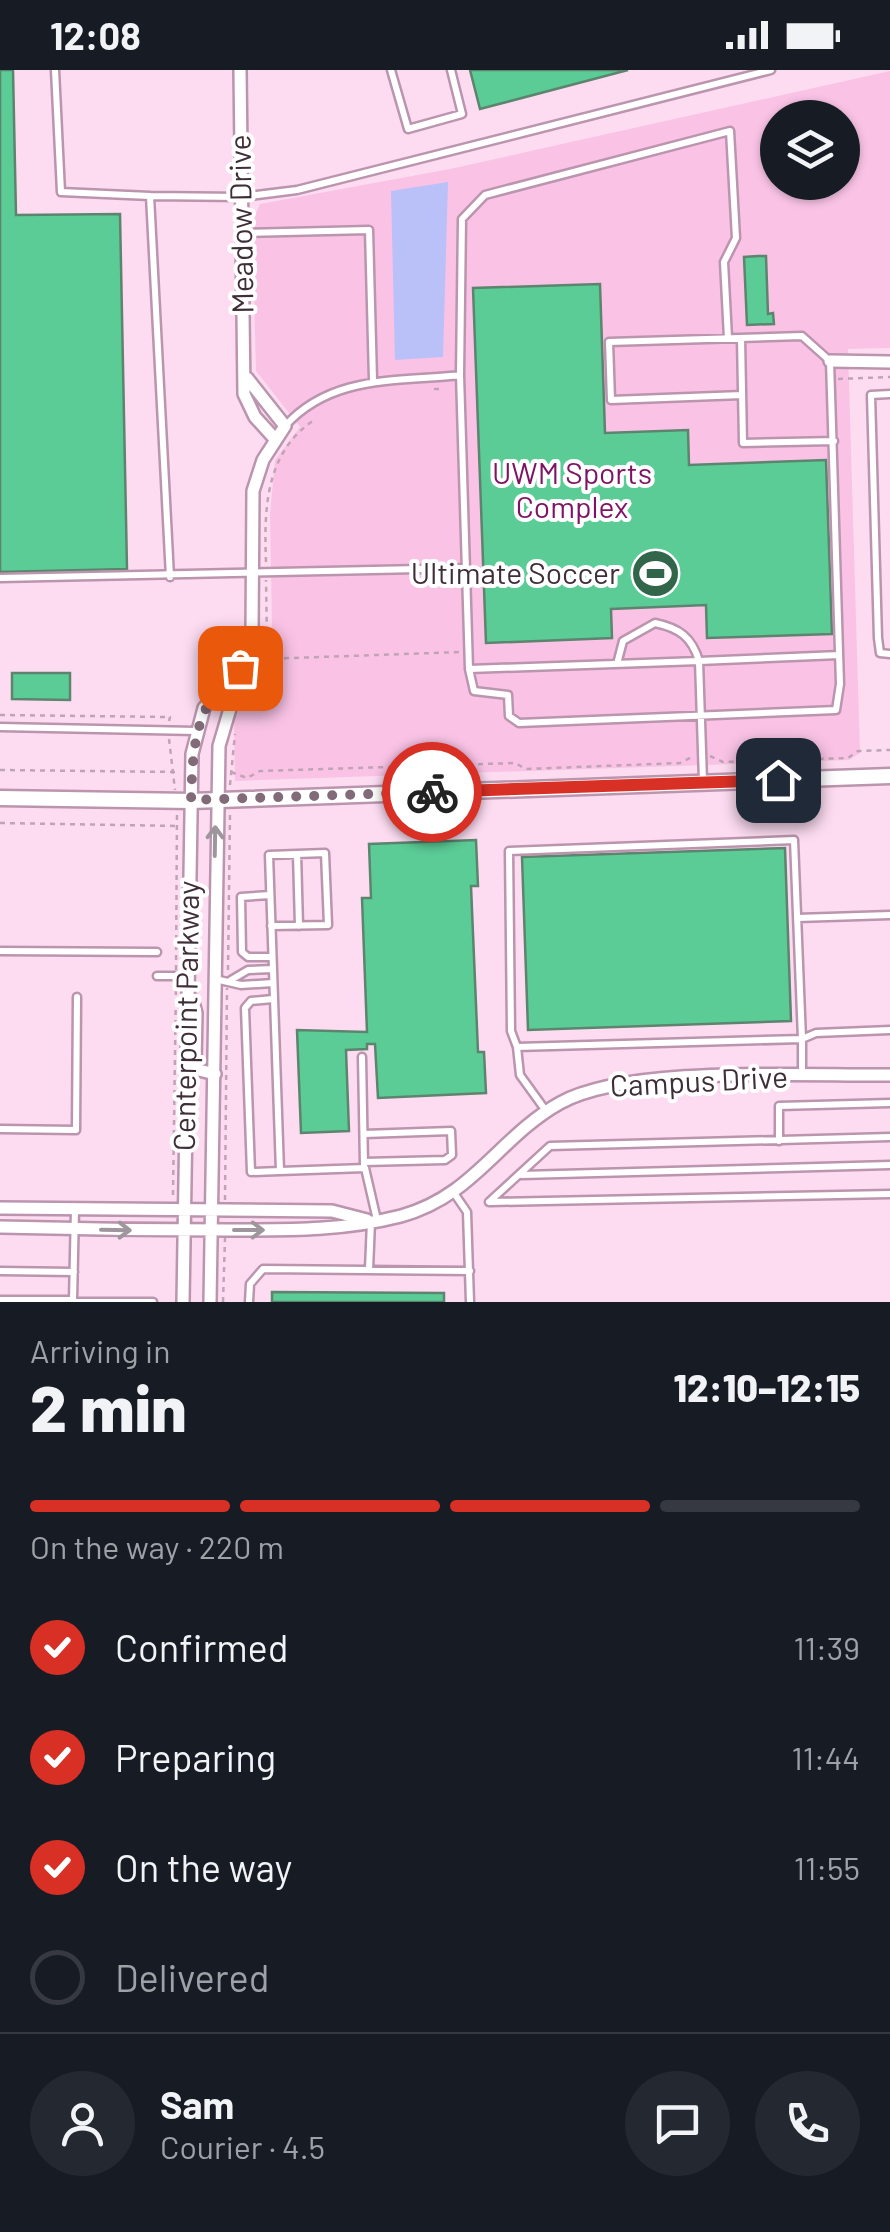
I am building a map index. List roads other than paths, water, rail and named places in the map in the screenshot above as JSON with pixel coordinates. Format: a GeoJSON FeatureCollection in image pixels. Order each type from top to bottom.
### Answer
{"type":"FeatureCollection","features":[{"type":"Feature","properties":{"kind":"street","name":"Meadow Drive"},"geometry":{"type":"LineString","coordinates":[[240,70],[246,402],[275,439]]}},
{"type":"Feature","properties":{"kind":"street"},"geometry":{"type":"LineString","coordinates":[[830,361],[890,362]]}},
{"type":"Feature","properties":{"kind":"street"},"geometry":{"type":"LineString","coordinates":[[247,378],[285,426]]}},
{"type":"Feature","properties":{"kind":"street","name":"Centerpoint Parkway"},"geometry":{"type":"LineString","coordinates":[[210,1302],[214,882],[216,800],[224,772],[221,735],[252,634],[252,497],[275,439],[285,426]]}},
{"type":"Feature","properties":{"kind":"street","name":"Centerpoint Parkway"},"geometry":{"type":"LineString","coordinates":[[182,1302],[184,981],[189,880],[182,825],[191,800],[196,731],[209,700],[240,668]]}},
{"type":"Feature","properties":{"kind":"street"},"geometry":{"type":"LineString","coordinates":[[196,731],[221,735]]}},
{"type":"Feature","properties":{"kind":"street"},"geometry":{"type":"LineString","coordinates":[[0,798],[216,800],[890,776]]}},
{"type":"Feature","properties":{"kind":"street"},"geometry":{"type":"LineString","coordinates":[[189,880],[214,882]]}},
{"type":"Feature","properties":{"kind":"street"},"geometry":{"type":"LineString","coordinates":[[184,981],[196,1013],[196,1064],[198,1070],[215,1074]]}},
{"type":"Feature","properties":{"kind":"street","name":"Campus Drive"},"geometry":{"type":"LineString","coordinates":[[0,1217],[75,1229],[338,1231],[414,1212],[454,1193],[546,1111],[580,1094],[616,1083],[890,1074]]}},
{"type":"Feature","properties":{"kind":"street","name":"Campus Drive"},"geometry":{"type":"LineString","coordinates":[[0,1217],[75,1208],[185,1209],[332,1211],[374,1221]]}},
{"type":"Feature","properties":{"kind":"lane"},"geometry":{"type":"LineString","coordinates":[[55,70],[62,192],[72,196],[241,197],[316,185],[771,70]]}},
{"type":"Feature","properties":{"kind":"lane"},"geometry":{"type":"LineString","coordinates":[[391,70],[408,129],[462,114],[450,70]]}},
{"type":"Feature","properties":{"kind":"lane"},"geometry":{"type":"LineString","coordinates":[[728,338],[724,262],[736,238],[730,131],[485,196],[462,219],[460,375],[474,692],[508,694],[509,716],[519,723],[836,710],[840,698],[840,655],[830,361],[802,336],[609,342],[610,400],[742,395]]}},
{"type":"Feature","properties":{"kind":"lane"},"geometry":{"type":"LineString","coordinates":[[150,196],[170,577]]}},
{"type":"Feature","properties":{"kind":"lane"},"geometry":{"type":"LineString","coordinates":[[242,233],[369,230],[373,380]]}},
{"type":"Feature","properties":{"kind":"lane"},"geometry":{"type":"LineString","coordinates":[[741,338],[743,443],[834,441]]}},
{"type":"Feature","properties":{"kind":"lane"},"geometry":{"type":"LineString","coordinates":[[285,426],[328,395],[373,380],[460,375]]}},
{"type":"Feature","properties":{"kind":"lane"},"geometry":{"type":"LineString","coordinates":[[890,394],[870,395],[878,638],[880,653],[890,654]]}},
{"type":"Feature","properties":{"kind":"lane"},"geometry":{"type":"LineString","coordinates":[[0,578],[252,576],[467,568]]}},
{"type":"Feature","properties":{"kind":"lane"},"geometry":{"type":"LineString","coordinates":[[617,664],[624,641],[655,623],[674,627],[694,643],[699,661],[702,782]]}},
{"type":"Feature","properties":{"kind":"lane"},"geometry":{"type":"LineString","coordinates":[[470,669],[840,655]]}},
{"type":"Feature","properties":{"kind":"lane"},"geometry":{"type":"LineString","coordinates":[[0,727],[196,731]]}},
{"type":"Feature","properties":{"kind":"lane"},"geometry":{"type":"LineString","coordinates":[[546,1111],[520,1075],[512,1031],[509,851],[794,840],[802,1076]]}},
{"type":"Feature","properties":{"kind":"lane"},"geometry":{"type":"LineString","coordinates":[[271,926],[328,924],[326,853],[268,855],[280,1171]]}},
{"type":"Feature","properties":{"kind":"lane"},"geometry":{"type":"LineString","coordinates":[[297,854],[299,926]]}},
{"type":"Feature","properties":{"kind":"lane"},"geometry":{"type":"LineString","coordinates":[[270,896],[241,897],[242,952],[248,958],[272,957]]}},
{"type":"Feature","properties":{"kind":"lane"},"geometry":{"type":"LineString","coordinates":[[797,918],[890,915]]}},
{"type":"Feature","properties":{"kind":"lane"},"geometry":{"type":"LineString","coordinates":[[0,951],[157,952]]}},
{"type":"Feature","properties":{"kind":"lane"},"geometry":{"type":"LineString","coordinates":[[231,980],[248,970],[272,969]]}},
{"type":"Feature","properties":{"kind":"lane"},"geometry":{"type":"LineString","coordinates":[[157,976],[184,981]]}},
{"type":"Feature","properties":{"kind":"lane"},"geometry":{"type":"LineString","coordinates":[[215,979],[242,984],[273,983]]}},
{"type":"Feature","properties":{"kind":"lane"},"geometry":{"type":"LineString","coordinates":[[0,1129],[76,1130],[77,997]]}},
{"type":"Feature","properties":{"kind":"lane"},"geometry":{"type":"LineString","coordinates":[[274,999],[250,1001],[246,1008],[250,1172],[445,1160],[452,1155],[451,1131],[364,1134]]}},
{"type":"Feature","properties":{"kind":"lane"},"geometry":{"type":"LineString","coordinates":[[517,1046],[802,1040],[816,1033],[890,1030]]}},
{"type":"Feature","properties":{"kind":"lane"},"geometry":{"type":"LineString","coordinates":[[362,1057],[364,1165],[374,1221],[369,1269]]}},
{"type":"Feature","properties":{"kind":"lane"},"geometry":{"type":"LineString","coordinates":[[780,1141],[779,1106],[890,1103]]}},
{"type":"Feature","properties":{"kind":"lane"},"geometry":{"type":"LineString","coordinates":[[890,1138],[550,1146],[489,1202],[890,1194]]}},
{"type":"Feature","properties":{"kind":"lane"},"geometry":{"type":"LineString","coordinates":[[521,1175],[890,1165]]}},
{"type":"Feature","properties":{"kind":"lane"},"geometry":{"type":"LineString","coordinates":[[454,1193],[467,1212],[470,1302]]}},
{"type":"Feature","properties":{"kind":"lane"},"geometry":{"type":"LineString","coordinates":[[73,1301],[75,1208]]}},
{"type":"Feature","properties":{"kind":"lane"},"geometry":{"type":"LineString","coordinates":[[250,1302],[250,1284],[264,1270],[470,1271]]}},
{"type":"Feature","properties":{"kind":"lane"},"geometry":{"type":"LineString","coordinates":[[0,1271],[74,1272]]}},
{"type":"Feature","properties":{"kind":"lane"},"geometry":{"type":"LineString","coordinates":[[0,1300],[153,1302]]}},
{"type":"Feature","properties":{"kind":"water"},"geometry":{"type":"Polygon","coordinates":[[[448,182],[443,357],[395,360],[391,191],[448,182]]]}},
{"type":"Feature","properties":{"kind":"place","name":"Ultimate Soccer"},"geometry":{"type":"Point","coordinates":[655,574]}},
{"type":"Feature","properties":{"kind":"park label","name":"UWM Sports Complex"},"geometry":{"type":"Point","coordinates":[572,491]}}]}
